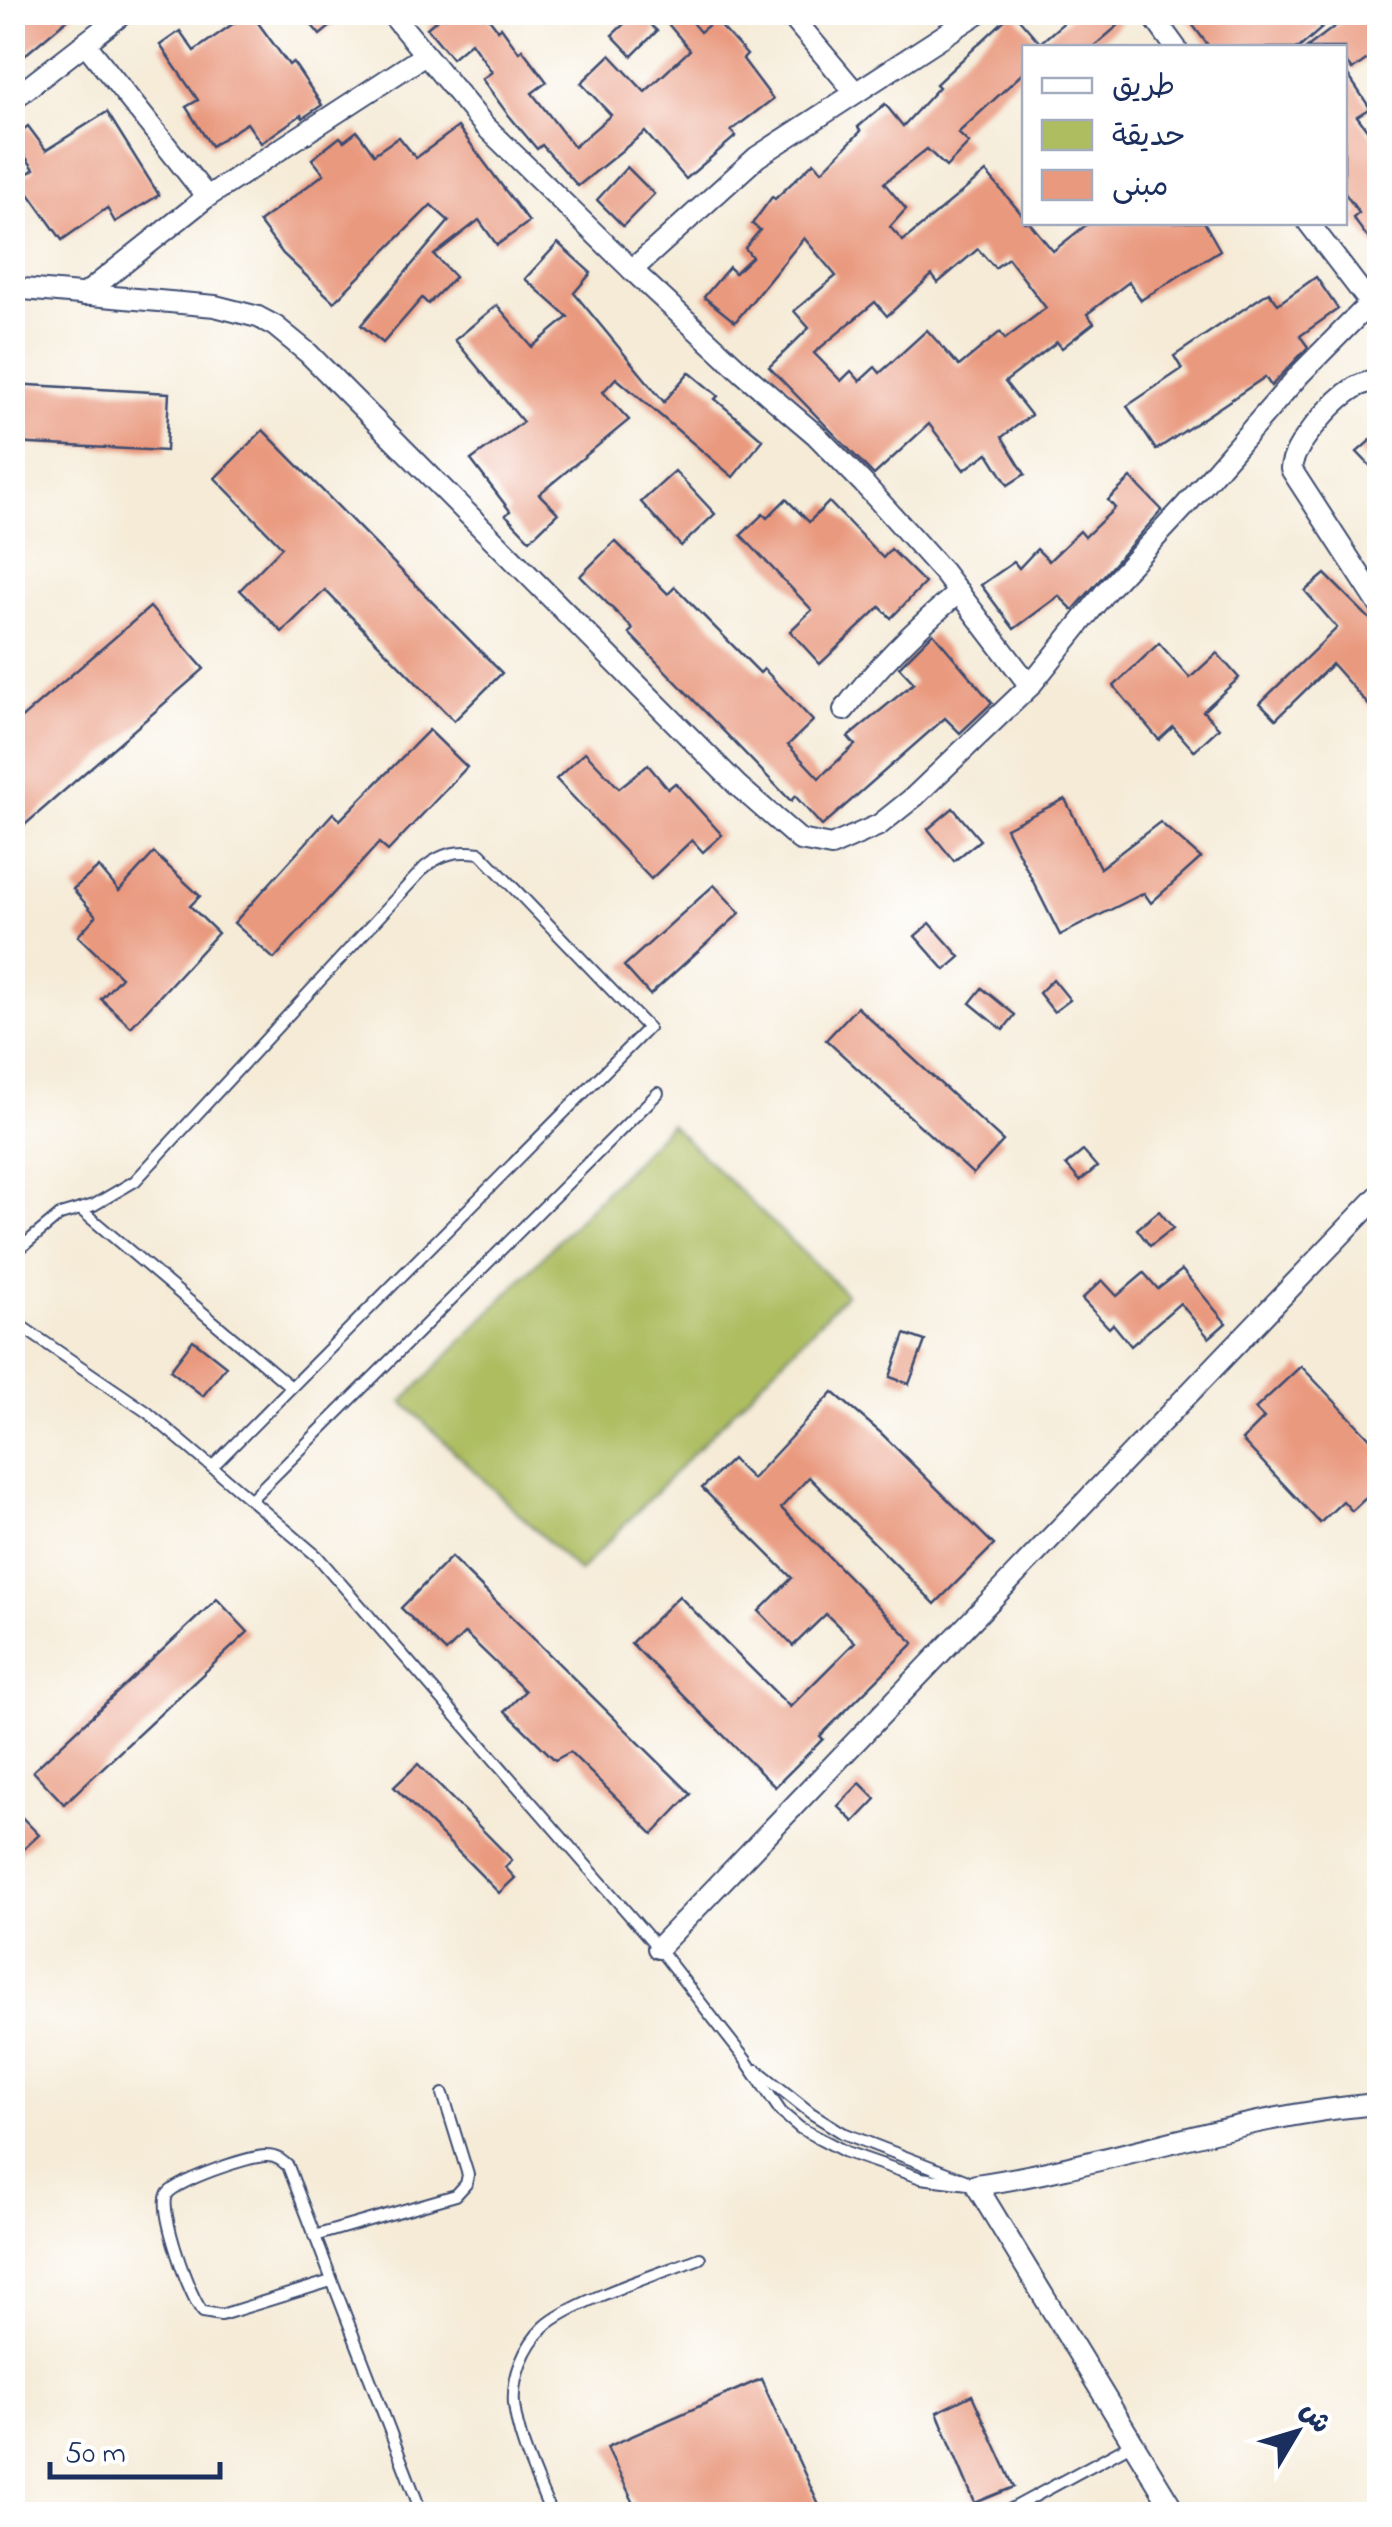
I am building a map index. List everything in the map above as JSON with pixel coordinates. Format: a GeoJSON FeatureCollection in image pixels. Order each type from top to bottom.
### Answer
{"type":"FeatureCollection","features":[{"type":"Feature","properties":{"kind":"street"},"geometry":{"type":"LineString","coordinates":[[12,100],[124,12]]}},
{"type":"Feature","properties":{"kind":"street"},"geometry":{"type":"LineString","coordinates":[[390,12],[484,126],[743,373],[816,434],[894,516],[959,592],[1030,686]]}},
{"type":"Feature","properties":{"kind":"street"},"geometry":{"type":"LineString","coordinates":[[788,12],[855,92]]}},
{"type":"Feature","properties":{"kind":"street"},"geometry":{"type":"LineString","coordinates":[[632,270],[757,156],[980,12]]}},
{"type":"Feature","properties":{"kind":"street"},"geometry":{"type":"LineString","coordinates":[[1150,12],[1174,45]]}},
{"type":"Feature","properties":{"kind":"street"},"geometry":{"type":"LineString","coordinates":[[85,43],[207,197]]}},
{"type":"Feature","properties":{"kind":"street"},"geometry":{"type":"LineString","coordinates":[[84,295],[207,197],[425,54]]}},
{"type":"Feature","properties":{"kind":"street"},"geometry":{"type":"LineString","coordinates":[[12,288],[216,306],[241,311],[275,326],[308,353],[438,481],[584,634],[737,785],[800,840],[831,846],[879,825],[955,761],[1030,686],[1106,591],[1300,374],[1374,298],[1311,225]]}},
{"type":"Feature","properties":{"kind":"street"},"geometry":{"type":"LineString","coordinates":[[1380,379],[1356,387],[1316,423],[1292,458],[1292,469],[1380,606]]}},
{"type":"Feature","properties":{"kind":"street"},"geometry":{"type":"LineString","coordinates":[[844,710],[908,634],[959,592]]}},
{"type":"Feature","properties":{"kind":"street"},"geometry":{"type":"LineString","coordinates":[[658,1948],[1380,1194]]}},
{"type":"Feature","properties":{"kind":"street"},"geometry":{"type":"LineString","coordinates":[[1176,2514],[976,2185],[1066,2170],[1261,2120],[1380,2104]]}},
{"type":"Feature","properties":{"kind":"lane"},"geometry":{"type":"LineString","coordinates":[[12,1255],[60,1216],[135,1181],[425,867],[440,856],[460,850],[480,853],[648,1028],[212,1467]]}},
{"type":"Feature","properties":{"kind":"lane"},"geometry":{"type":"LineString","coordinates":[[252,1498],[658,1093]]}},
{"type":"Feature","properties":{"kind":"lane"},"geometry":{"type":"LineString","coordinates":[[80,1209],[291,1387]]}},
{"type":"Feature","properties":{"kind":"lane"},"geometry":{"type":"LineString","coordinates":[[12,1320],[147,1412],[317,1556],[658,1948],[781,2112],[822,2140],[910,2174],[976,2185]]}},
{"type":"Feature","properties":{"kind":"lane"},"geometry":{"type":"LineString","coordinates":[[745,2060],[811,2113],[843,2133],[926,2162],[976,2185]]}},
{"type":"Feature","properties":{"kind":"lane"},"geometry":{"type":"LineString","coordinates":[[314,2236],[462,2190],[468,2176],[443,2094]]}},
{"type":"Feature","properties":{"kind":"lane"},"geometry":{"type":"LineString","coordinates":[[331,2280],[222,2316],[203,2312],[193,2296],[165,2213],[166,2196],[178,2183],[270,2156],[288,2166],[422,2514]]}},
{"type":"Feature","properties":{"kind":"lane"},"geometry":{"type":"LineString","coordinates":[[551,2514],[519,2429],[514,2402],[517,2374],[527,2348],[545,2326],[568,2311],[700,2258]]}},
{"type":"Feature","properties":{"kind":"lane"},"geometry":{"type":"LineString","coordinates":[[1002,2514],[1133,2443]]}},
{"type":"Feature","properties":{"kind":"green space"},"geometry":{"type":"Polygon","coordinates":[[[670,1124],[846,1294],[579,1572],[403,1402],[670,1124]]]}},
{"type":"Feature","properties":{"kind":"building"},"geometry":{"type":"Polygon","coordinates":[[[12,12],[76,12],[12,66],[12,12]]]}},
{"type":"Feature","properties":{"kind":"building"},"geometry":{"type":"Polygon","coordinates":[[[250,12],[289,65],[293,62],[322,105],[261,143],[247,123],[211,146],[186,107],[198,100],[160,45],[180,31],[194,51],[250,12]]]}},
{"type":"Feature","properties":{"kind":"building"},"geometry":{"type":"Polygon","coordinates":[[[301,12],[348,12],[320,35],[301,12]]]}},
{"type":"Feature","properties":{"kind":"building"},"geometry":{"type":"Polygon","coordinates":[[[446,12],[484,12],[519,52],[522,49],[547,82],[532,93],[574,147],[611,115],[581,83],[610,55],[645,92],[690,50],[658,12],[683,12],[700,32],[715,20],[747,55],[743,59],[773,99],[731,131],[736,136],[686,179],[645,132],[578,186],[542,145],[537,149],[506,112],[482,79],[492,72],[471,42],[452,58],[427,28],[446,12]]]}},
{"type":"Feature","properties":{"kind":"building"},"geometry":{"type":"Polygon","coordinates":[[[637,12],[657,31],[632,56],[612,35],[637,12]]]}},
{"type":"Feature","properties":{"kind":"building"},"geometry":{"type":"Polygon","coordinates":[[[1013,12],[1040,43],[1076,12],[1112,12],[1121,23],[1095,45],[1022,45],[1022,74],[958,133],[969,143],[946,167],[927,149],[884,183],[906,209],[890,227],[903,241],[986,172],[1022,215],[1022,225],[1031,225],[1053,251],[1086,225],[1206,225],[1220,250],[1141,300],[1129,282],[1087,314],[1094,323],[1062,348],[1057,342],[1005,382],[1031,415],[1002,437],[1025,474],[1008,485],[988,453],[964,470],[929,424],[874,475],[769,367],[809,328],[794,311],[836,276],[804,238],[735,322],[704,297],[729,267],[735,273],[752,257],[745,248],[760,230],[752,224],[772,197],[775,199],[814,162],[822,171],[861,131],[858,127],[885,104],[903,126],[939,87],[936,84],[1013,12]],[[978,249],[938,283],[932,275],[887,316],[875,302],[814,353],[841,381],[851,371],[860,381],[875,367],[880,373],[927,330],[959,366],[1000,332],[1005,339],[1046,308],[1008,258],[995,268],[978,249]]]}},
{"type":"Feature","properties":{"kind":"building"},"geometry":{"type":"Polygon","coordinates":[[[1183,12],[1305,12],[1322,28],[1302,45],[1208,45],[1183,12]]]}},
{"type":"Feature","properties":{"kind":"building"},"geometry":{"type":"Polygon","coordinates":[[[1354,12],[1380,12],[1380,50],[1352,70],[1347,64],[1347,45],[1310,45],[1354,12]]]}},
{"type":"Feature","properties":{"kind":"building"},"geometry":{"type":"Polygon","coordinates":[[[1347,74],[1370,108],[1357,116],[1380,147],[1380,254],[1353,218],[1359,213],[1347,196],[1347,74]]]}},
{"type":"Feature","properties":{"kind":"building"},"geometry":{"type":"Polygon","coordinates":[[[107,112],[159,195],[115,222],[107,208],[62,240],[19,180],[34,169],[12,138],[28,126],[46,150],[107,112]]]}},
{"type":"Feature","properties":{"kind":"building"},"geometry":{"type":"Polygon","coordinates":[[[458,127],[529,222],[497,245],[479,220],[434,255],[455,277],[428,304],[422,298],[383,343],[361,325],[449,221],[431,205],[334,302],[283,254],[259,222],[324,174],[312,159],[340,137],[344,141],[357,131],[374,154],[399,137],[416,158],[458,127]]]}},
{"type":"Feature","properties":{"kind":"building"},"geometry":{"type":"Polygon","coordinates":[[[627,167],[654,194],[623,226],[597,200],[627,167]]]}},
{"type":"Feature","properties":{"kind":"building"},"geometry":{"type":"Polygon","coordinates":[[[558,243],[591,273],[574,293],[664,402],[689,372],[763,440],[733,477],[616,378],[603,392],[629,420],[539,494],[558,513],[530,540],[506,515],[510,511],[471,460],[523,422],[455,340],[497,305],[532,347],[568,317],[525,279],[558,243]]]}},
{"type":"Feature","properties":{"kind":"building"},"geometry":{"type":"Polygon","coordinates":[[[1316,277],[1338,309],[1300,336],[1308,347],[1271,386],[1265,377],[1156,450],[1127,406],[1182,369],[1174,356],[1269,292],[1278,304],[1316,277]]]}},
{"type":"Feature","properties":{"kind":"building"},"geometry":{"type":"Polygon","coordinates":[[[12,384],[169,393],[166,451],[12,443],[12,384]]]}},
{"type":"Feature","properties":{"kind":"building"},"geometry":{"type":"Polygon","coordinates":[[[263,430],[502,673],[454,721],[325,590],[282,632],[240,590],[282,547],[215,478],[263,430]]]}},
{"type":"Feature","properties":{"kind":"building"},"geometry":{"type":"Polygon","coordinates":[[[1380,432],[1380,476],[1357,452],[1380,432]]]}},
{"type":"Feature","properties":{"kind":"building"},"geometry":{"type":"Polygon","coordinates":[[[675,471],[715,514],[681,546],[641,502],[675,471]]]}},
{"type":"Feature","properties":{"kind":"building"},"geometry":{"type":"Polygon","coordinates":[[[1131,478],[1162,510],[1073,610],[1059,596],[1014,629],[981,585],[1014,562],[1019,568],[1037,549],[1049,561],[1080,531],[1085,537],[1115,508],[1108,500],[1131,478]]]}},
{"type":"Feature","properties":{"kind":"building"},"geometry":{"type":"Polygon","coordinates":[[[786,499],[809,522],[829,502],[883,558],[891,549],[925,583],[891,618],[880,607],[820,664],[790,631],[812,610],[741,535],[786,499]]]}},
{"type":"Feature","properties":{"kind":"building"},"geometry":{"type":"Polygon","coordinates":[[[615,541],[668,594],[675,587],[760,673],[764,669],[813,721],[788,745],[819,778],[855,745],[848,737],[914,683],[899,667],[933,633],[992,703],[960,733],[945,718],[822,826],[795,796],[791,801],[629,633],[633,629],[580,576],[615,541]]]}},
{"type":"Feature","properties":{"kind":"building"},"geometry":{"type":"Polygon","coordinates":[[[1325,574],[1380,629],[1380,718],[1332,664],[1276,719],[1260,703],[1337,628],[1305,591],[1325,574]]]}},
{"type":"Feature","properties":{"kind":"building"},"geometry":{"type":"Polygon","coordinates":[[[150,607],[204,669],[12,836],[12,726],[150,607]]]}},
{"type":"Feature","properties":{"kind":"building"},"geometry":{"type":"Polygon","coordinates":[[[1159,643],[1190,678],[1217,653],[1239,678],[1203,711],[1219,728],[1194,751],[1173,727],[1159,740],[1114,686],[1159,643]]]}},
{"type":"Feature","properties":{"kind":"building"},"geometry":{"type":"Polygon","coordinates":[[[429,730],[467,767],[388,851],[379,843],[274,959],[234,923],[333,813],[340,820],[429,730]]]}},
{"type":"Feature","properties":{"kind":"building"},"geometry":{"type":"Polygon","coordinates":[[[585,752],[619,788],[648,765],[668,789],[675,783],[722,835],[703,852],[692,840],[651,879],[556,779],[585,752]]]}},
{"type":"Feature","properties":{"kind":"building"},"geometry":{"type":"Polygon","coordinates":[[[1065,799],[1100,868],[1160,822],[1201,858],[1151,903],[1144,893],[1060,935],[1006,828],[1065,799]]]}},
{"type":"Feature","properties":{"kind":"building"},"geometry":{"type":"Polygon","coordinates":[[[953,808],[980,840],[954,861],[928,829],[953,808]]]}},
{"type":"Feature","properties":{"kind":"building"},"geometry":{"type":"Polygon","coordinates":[[[154,853],[200,896],[190,906],[218,933],[131,1027],[101,999],[121,977],[78,936],[96,916],[73,889],[99,867],[119,891],[154,853]]]}},
{"type":"Feature","properties":{"kind":"building"},"geometry":{"type":"Polygon","coordinates":[[[714,885],[740,913],[650,995],[624,966],[714,885]]]}},
{"type":"Feature","properties":{"kind":"building"},"geometry":{"type":"Polygon","coordinates":[[[930,923],[960,957],[945,970],[915,936],[930,923]]]}},
{"type":"Feature","properties":{"kind":"building"},"geometry":{"type":"Polygon","coordinates":[[[1053,979],[1070,1000],[1054,1012],[1039,993],[1053,979]]]}},
{"type":"Feature","properties":{"kind":"building"},"geometry":{"type":"Polygon","coordinates":[[[982,988],[1015,1015],[1003,1030],[970,1003],[982,988]]]}},
{"type":"Feature","properties":{"kind":"building"},"geometry":{"type":"Polygon","coordinates":[[[857,1007],[1003,1141],[973,1174],[826,1040],[857,1007]]]}},
{"type":"Feature","properties":{"kind":"building"},"geometry":{"type":"Polygon","coordinates":[[[1083,1151],[1097,1167],[1080,1181],[1066,1165],[1083,1151]]]}},
{"type":"Feature","properties":{"kind":"building"},"geometry":{"type":"Polygon","coordinates":[[[1159,1211],[1173,1228],[1150,1246],[1137,1229],[1159,1211]]]}},
{"type":"Feature","properties":{"kind":"building"},"geometry":{"type":"Polygon","coordinates":[[[1182,1270],[1226,1323],[1209,1338],[1180,1303],[1131,1346],[1113,1324],[1109,1328],[1082,1299],[1102,1280],[1117,1296],[1144,1273],[1158,1289],[1182,1270]]]}},
{"type":"Feature","properties":{"kind":"building"},"geometry":{"type":"Polygon","coordinates":[[[905,1334],[925,1341],[909,1384],[890,1377],[905,1334]]]}},
{"type":"Feature","properties":{"kind":"building"},"geometry":{"type":"Polygon","coordinates":[[[193,1340],[226,1366],[203,1396],[170,1370],[193,1340]]]}},
{"type":"Feature","properties":{"kind":"building"},"geometry":{"type":"Polygon","coordinates":[[[1301,1366],[1380,1449],[1380,1485],[1352,1511],[1343,1501],[1320,1523],[1242,1440],[1264,1418],[1255,1409],[1301,1366]]]}},
{"type":"Feature","properties":{"kind":"building"},"geometry":{"type":"Polygon","coordinates":[[[833,1392],[881,1433],[994,1545],[935,1604],[809,1477],[781,1508],[914,1643],[820,1736],[823,1739],[775,1787],[631,1643],[679,1596],[790,1707],[855,1642],[826,1614],[793,1646],[759,1611],[792,1578],[702,1488],[732,1459],[752,1479],[833,1392]]]}},
{"type":"Feature","properties":{"kind":"building"},"geometry":{"type":"Polygon","coordinates":[[[451,1557],[691,1794],[653,1834],[570,1752],[555,1760],[505,1711],[525,1691],[465,1633],[446,1652],[401,1608],[451,1557]]]}},
{"type":"Feature","properties":{"kind":"building"},"geometry":{"type":"Polygon","coordinates":[[[217,1599],[248,1632],[64,1804],[33,1771],[217,1599]]]}},
{"type":"Feature","properties":{"kind":"building"},"geometry":{"type":"Polygon","coordinates":[[[418,1764],[512,1860],[505,1867],[515,1878],[499,1893],[394,1787],[418,1764]]]}},
{"type":"Feature","properties":{"kind":"building"},"geometry":{"type":"Polygon","coordinates":[[[860,1783],[876,1799],[854,1822],[838,1806],[860,1783]]]}},
{"type":"Feature","properties":{"kind":"building"},"geometry":{"type":"Polygon","coordinates":[[[12,1807],[39,1835],[12,1860],[12,1807]]]}},
{"type":"Feature","properties":{"kind":"building"},"geometry":{"type":"Polygon","coordinates":[[[761,2379],[823,2514],[639,2514],[607,2447],[761,2379]]]}},
{"type":"Feature","properties":{"kind":"building"},"geometry":{"type":"Polygon","coordinates":[[[972,2395],[1014,2487],[975,2503],[937,2412],[972,2395]]]}}]}
